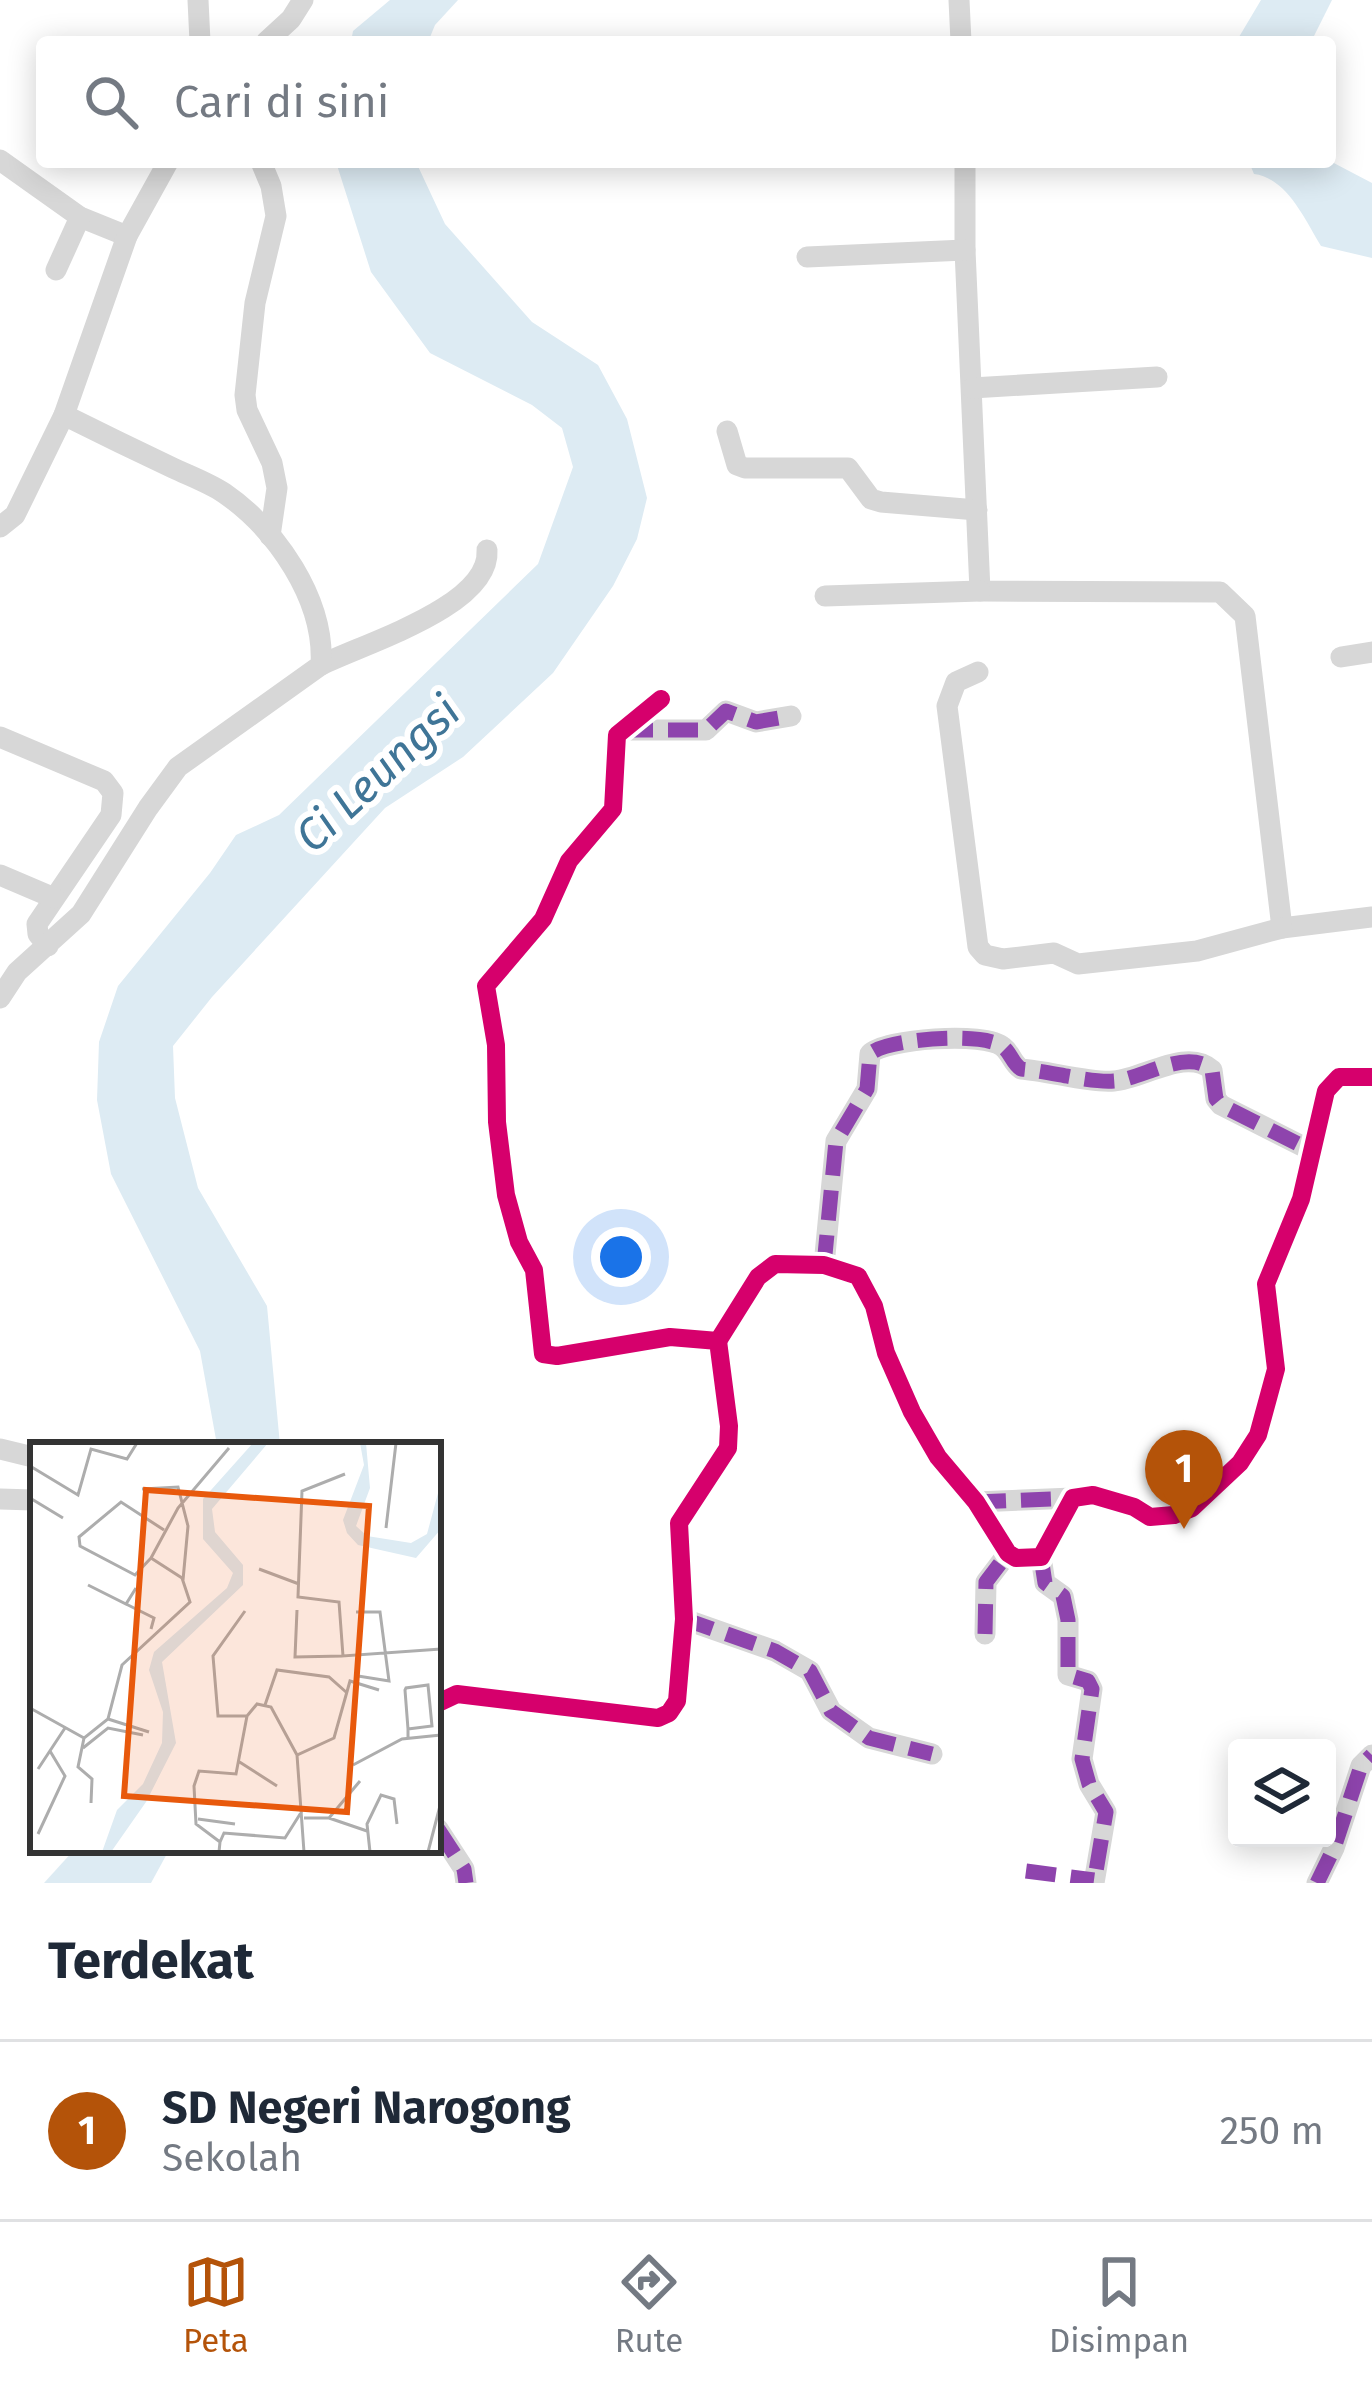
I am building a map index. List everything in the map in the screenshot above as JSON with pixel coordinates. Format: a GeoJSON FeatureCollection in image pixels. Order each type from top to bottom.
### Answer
{"type":"FeatureCollection","features":[{"type":"Feature","properties":{"kind":"street"},"geometry":{"type":"LineString","coordinates":[[198,0],[200,36]]}},
{"type":"Feature","properties":{"kind":"street"},"geometry":{"type":"LineString","coordinates":[[273,36],[303,0]]}},
{"type":"Feature","properties":{"kind":"street"},"geometry":{"type":"LineString","coordinates":[[959,0],[961,36]]}},
{"type":"Feature","properties":{"kind":"street"},"geometry":{"type":"LineString","coordinates":[[0,160],[80,217],[127,236]]}},
{"type":"Feature","properties":{"kind":"street"},"geometry":{"type":"LineString","coordinates":[[0,526],[15,515],[64,416],[127,236],[165,168]]}},
{"type":"Feature","properties":{"kind":"street"},"geometry":{"type":"LineString","coordinates":[[264,168],[276,216],[255,303],[245,395],[277,488],[270,536]]}},
{"type":"Feature","properties":{"kind":"street"},"geometry":{"type":"LineString","coordinates":[[965,168],[964,250],[980,591]]}},
{"type":"Feature","properties":{"kind":"street"},"geometry":{"type":"LineString","coordinates":[[56,270],[80,217]]}},
{"type":"Feature","properties":{"kind":"street"},"geometry":{"type":"LineString","coordinates":[[806,257],[964,250]]}},
{"type":"Feature","properties":{"kind":"street"},"geometry":{"type":"LineString","coordinates":[[972,388],[1157,377]]}},
{"type":"Feature","properties":{"kind":"street"},"geometry":{"type":"LineString","coordinates":[[64,416],[223,492],[270,536],[301,583],[319,631],[322,665]]}},
{"type":"Feature","properties":{"kind":"street"},"geometry":{"type":"LineString","coordinates":[[727,431],[737,465],[745,468],[848,468],[871,499],[977,510]]}},
{"type":"Feature","properties":{"kind":"street"},"geometry":{"type":"LineString","coordinates":[[0,998],[9,967],[49,946],[81,914],[178,767],[322,665],[428,617],[466,593],[487,567],[487,550]]}},
{"type":"Feature","properties":{"kind":"street"},"geometry":{"type":"LineString","coordinates":[[825,596],[1220,592],[1245,616],[1282,928]]}},
{"type":"Feature","properties":{"kind":"street"},"geometry":{"type":"LineString","coordinates":[[1341,657],[1372,652]]}},
{"type":"Feature","properties":{"kind":"street"},"geometry":{"type":"LineString","coordinates":[[979,672],[956,682],[947,706],[979,947],[985,955],[1054,953],[1078,964],[1102,962],[1197,951],[1282,928],[1372,917]]}},
{"type":"Feature","properties":{"kind":"street"},"geometry":{"type":"LineString","coordinates":[[662,699],[615,740],[613,808],[569,861],[543,919],[486,986],[494,1028],[497,1122],[506,1195],[519,1242],[534,1270],[543,1354],[557,1356],[670,1337],[718,1342]]}},
{"type":"Feature","properties":{"kind":"street"},"geometry":{"type":"LineString","coordinates":[[622,730],[706,730],[729,711],[756,722],[791,716]]}},
{"type":"Feature","properties":{"kind":"street"},"geometry":{"type":"LineString","coordinates":[[0,737],[104,781],[112,793],[111,814],[38,924],[38,934],[49,946]]}},
{"type":"Feature","properties":{"kind":"street"},"geometry":{"type":"LineString","coordinates":[[0,874],[53,898]]}},
{"type":"Feature","properties":{"kind":"street"},"geometry":{"type":"LineString","coordinates":[[824,1265],[836,1142],[859,1107],[867,1089],[870,1054],[880,1045],[985,1040],[1004,1047],[1021,1070],[1112,1082],[1183,1063],[1203,1063],[1212,1070],[1221,1105],[1312,1151]]}},
{"type":"Feature","properties":{"kind":"street"},"geometry":{"type":"LineString","coordinates":[[976,1502],[1093,1495],[1164,1518],[1192,1508],[1240,1463],[1258,1436],[1272,1395],[1276,1352],[1266,1284],[1301,1199],[1331,1082],[1348,1075],[1372,1077]]}},
{"type":"Feature","properties":{"kind":"street"},"geometry":{"type":"LineString","coordinates":[[441,1701],[457,1694],[658,1718],[669,1713],[677,1701],[684,1619],[679,1523],[728,1448],[718,1342],[766,1269],[788,1262],[850,1271],[865,1282],[886,1353],[938,1457],[976,1502],[1008,1553],[1016,1558],[1041,1558]]}},
{"type":"Feature","properties":{"kind":"street"},"geometry":{"type":"LineString","coordinates":[[0,1449],[30,1456]]}},
{"type":"Feature","properties":{"kind":"street"},"geometry":{"type":"LineString","coordinates":[[1073,1498],[1041,1558],[1045,1582],[1063,1596],[1069,1675],[1088,1681],[1092,1689],[1082,1759],[1089,1784],[1106,1812],[1094,1883]]}},
{"type":"Feature","properties":{"kind":"street"},"geometry":{"type":"LineString","coordinates":[[0,1499],[30,1500]]}},
{"type":"Feature","properties":{"kind":"street"},"geometry":{"type":"LineString","coordinates":[[985,1634],[986,1582],[1008,1553]]}},
{"type":"Feature","properties":{"kind":"street"},"geometry":{"type":"LineString","coordinates":[[684,1619],[775,1651],[810,1671],[831,1711],[869,1738],[932,1754]]}},
{"type":"Feature","properties":{"kind":"street"},"geometry":{"type":"LineString","coordinates":[[1317,1883],[1334,1849],[1361,1766],[1372,1755]]}},
{"type":"Feature","properties":{"kind":"street"},"geometry":{"type":"LineString","coordinates":[[441,1834],[464,1869],[466,1883]]}},
{"type":"Feature","properties":{"kind":"water"},"geometry":{"type":"Polygon","coordinates":[[[390,0],[458,0],[430,36],[352,36],[390,0]]]}},
{"type":"Feature","properties":{"kind":"water"},"geometry":{"type":"Polygon","coordinates":[[[1261,0],[1332,0],[1314,36],[1240,36],[1261,0]]]}},
{"type":"Feature","properties":{"kind":"water"},"geometry":{"type":"Polygon","coordinates":[[[1336,164],[1372,183],[1372,258],[1321,246],[1285,192],[1252,168],[1336,168],[1336,164]]]}},
{"type":"Feature","properties":{"kind":"water","name":"Ci Leungsi"},"geometry":{"type":"Polygon","coordinates":[[[338,168],[419,168],[445,224],[532,322],[598,365],[627,419],[647,498],[637,539],[613,586],[553,673],[463,757],[385,808],[173,1046],[175,1098],[198,1188],[267,1306],[280,1442],[216,1442],[200,1351],[111,1174],[97,1100],[99,1042],[118,986],[236,835],[279,815],[538,564],[573,467],[562,428],[532,405],[430,353],[371,272],[338,168]]]}},
{"type":"Feature","properties":{"kind":"water"},"geometry":{"type":"Polygon","coordinates":[[[71,1853],[167,1853],[151,1883],[44,1883],[71,1853]]]}},
{"type":"Feature","properties":{"kind":"marked path"},"geometry":{"type":"LineString","coordinates":[[623,730],[706,730],[726,711],[756,722],[791,716]]}},
{"type":"Feature","properties":{"kind":"marked path"},"geometry":{"type":"LineString","coordinates":[[824,1265],[836,1141],[867,1089],[870,1054],[894,1044],[977,1039],[1003,1047],[1021,1069],[1104,1081],[1178,1063],[1202,1064],[1212,1070],[1221,1105],[1312,1151]]}},
{"type":"Feature","properties":{"kind":"marked path"},"geometry":{"type":"LineString","coordinates":[[976,1502],[1073,1498]]}},
{"type":"Feature","properties":{"kind":"marked path"},"geometry":{"type":"LineString","coordinates":[[985,1634],[986,1582],[1008,1553]]}},
{"type":"Feature","properties":{"kind":"marked path"},"geometry":{"type":"LineString","coordinates":[[1041,1557],[1045,1583],[1063,1596],[1068,1675],[1088,1681],[1092,1689],[1082,1759],[1089,1784],[1106,1812],[1094,1883]]}},
{"type":"Feature","properties":{"kind":"marked path"},"geometry":{"type":"LineString","coordinates":[[684,1619],[775,1651],[810,1671],[831,1711],[869,1738],[932,1754]]}},
{"type":"Feature","properties":{"kind":"marked path"},"geometry":{"type":"LineString","coordinates":[[1317,1883],[1361,1766],[1372,1755]]}},
{"type":"Feature","properties":{"kind":"marked path"},"geometry":{"type":"LineString","coordinates":[[441,1834],[464,1869],[466,1883]]}},
{"type":"Feature","properties":{"kind":"marked path"},"geometry":{"type":"LineString","coordinates":[[1026,1871],[1094,1880]]}},
{"type":"Feature","properties":{"kind":"cycle path"},"geometry":{"type":"LineString","coordinates":[[441,1702],[457,1694],[658,1718],[669,1713],[677,1701],[684,1619],[679,1523],[728,1448],[718,1341],[670,1337],[557,1356],[543,1354],[534,1270],[519,1242],[506,1195],[497,1122],[496,1045],[486,986],[543,919],[569,861],[613,809],[617,735],[661,699]]}},
{"type":"Feature","properties":{"kind":"cycle path"},"geometry":{"type":"LineString","coordinates":[[718,1341],[758,1277],[775,1264],[824,1265],[858,1276],[874,1306],[886,1353],[912,1412],[938,1457],[976,1502],[1008,1553],[1016,1558],[1041,1557],[1073,1498],[1093,1495],[1150,1517],[1192,1508],[1240,1463],[1258,1435],[1276,1369],[1266,1284],[1301,1199],[1326,1091],[1339,1077],[1372,1077]]}},
{"type":"Feature","properties":{"kind":"place","name":"SD Negeri Narogong"},"geometry":{"type":"Point","coordinates":[1184,1529]}}]}
